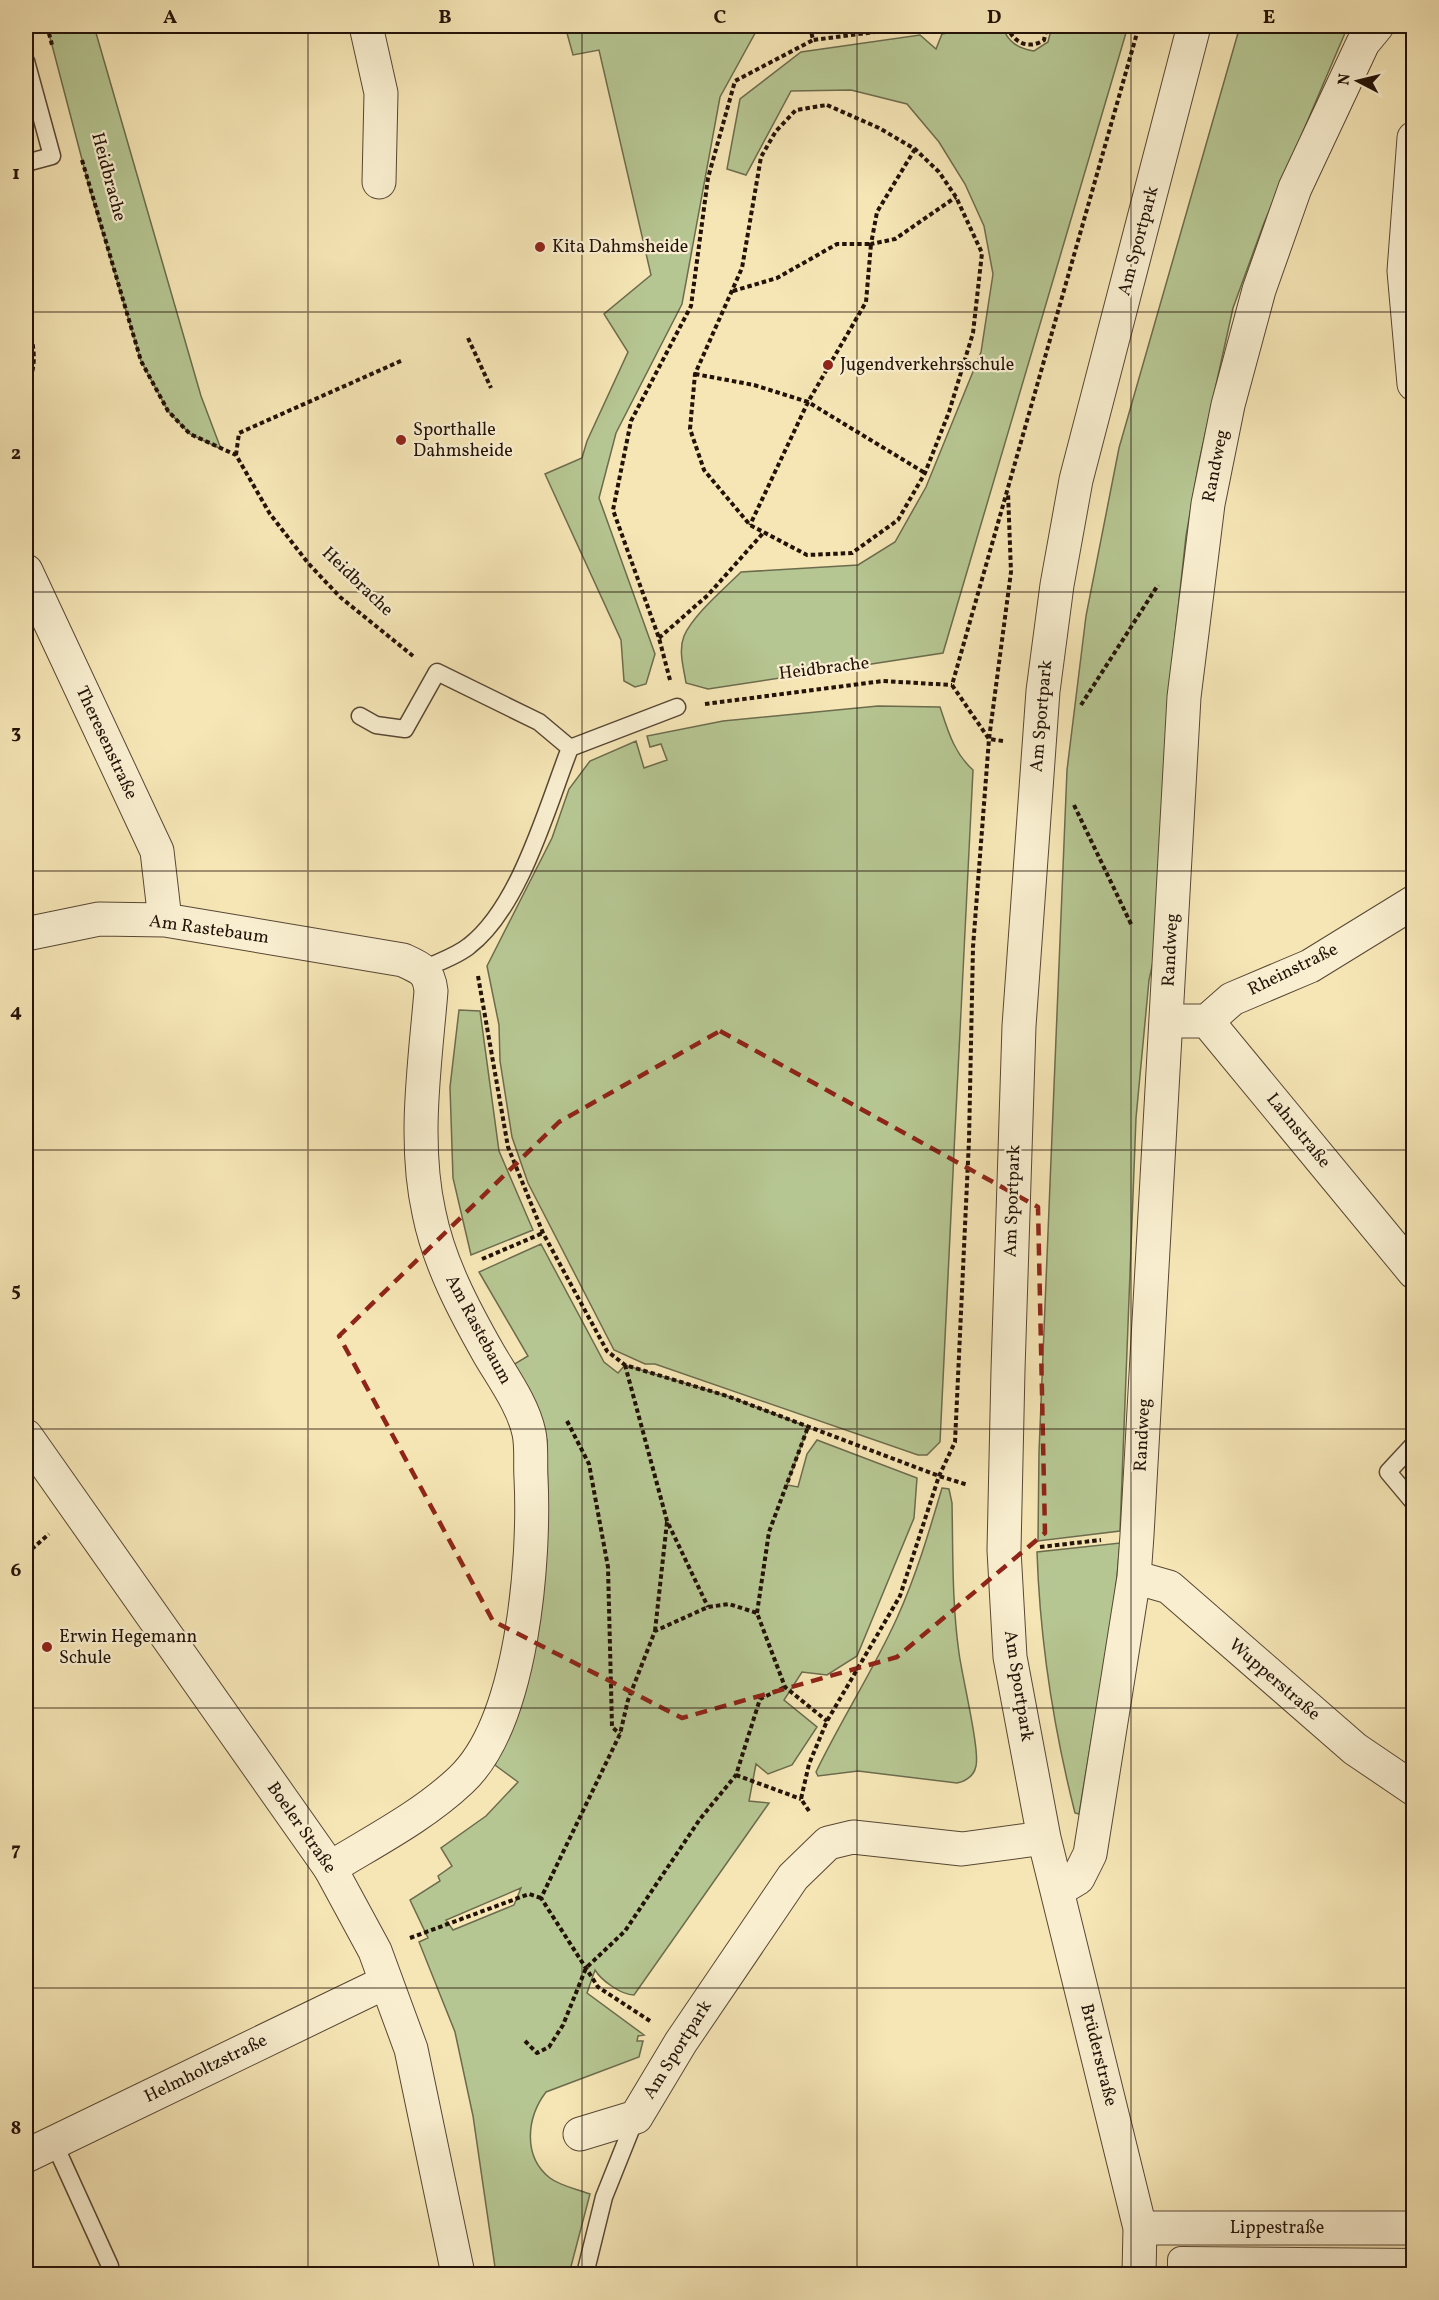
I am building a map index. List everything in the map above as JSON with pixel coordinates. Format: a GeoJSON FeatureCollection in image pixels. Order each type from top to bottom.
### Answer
{"type":"FeatureCollection","features":[{"type":"Feature","properties":{"kind":"street"},"geometry":{"type":"LineString","coordinates":[[366,26],[381,93],[379,182]]}},
{"type":"Feature","properties":{"kind":"street","name":"Am Sportpark"},"geometry":{"type":"LineString","coordinates":[[1044,1838],[1011,1657],[1005,1578],[1019,1026],[1046,667],[1057,585],[1077,480],[1194,26]]}},
{"type":"Feature","properties":{"kind":"street","name":"Randweg"},"geometry":{"type":"LineString","coordinates":[[1058,1890],[1078,1878],[1090,1854],[1134,1577],[1184,697],[1208,504],[1228,405],[1259,290],[1295,188],[1363,43],[1377,26]]}},
{"type":"Feature","properties":{"kind":"street"},"geometry":{"type":"LineString","coordinates":[[1413,138],[1404,271],[1413,384]]}},
{"type":"Feature","properties":{"kind":"street","name":"Theresenstraße"},"geometry":{"type":"LineString","coordinates":[[26,571],[157,851],[165,921]]}},
{"type":"Feature","properties":{"kind":"street","name":"Rheinstraße"},"geometry":{"type":"LineString","coordinates":[[1207,1021],[1232,999],[1310,966],[1413,903]]}},
{"type":"Feature","properties":{"kind":"street","name":"Am Rastebaum"},"geometry":{"type":"LineString","coordinates":[[26,934],[99,919],[165,921],[403,960],[424,969],[429,976],[431,991],[421,1127],[423,1174],[429,1215],[447,1271],[464,1309],[519,1406],[529,1433],[532,1559],[520,1641],[508,1696],[485,1748],[463,1779],[417,1815],[330,1868]]}},
{"type":"Feature","properties":{"kind":"street"},"geometry":{"type":"LineString","coordinates":[[1167,1021],[1207,1021]]}},
{"type":"Feature","properties":{"kind":"street","name":"Lahnstraße"},"geometry":{"type":"LineString","coordinates":[[1207,1021],[1413,1272]]}},
{"type":"Feature","properties":{"kind":"street","name":"Boeler Straße"},"geometry":{"type":"LineString","coordinates":[[26,1436],[330,1868],[375,1951],[411,2049],[458,2274]]}},
{"type":"Feature","properties":{"kind":"street","name":"Wupperstraße"},"geometry":{"type":"LineString","coordinates":[[1134,1577],[1168,1587],[1355,1749],[1413,1789]]}},
{"type":"Feature","properties":{"kind":"street"},"geometry":{"type":"LineString","coordinates":[[828,1843],[853,1837],[962,1849],[1044,1838]]}},
{"type":"Feature","properties":{"kind":"street","name":"Brüderstraße"},"geometry":{"type":"LineString","coordinates":[[1044,1838],[1140,2228],[1139,2274]]}},
{"type":"Feature","properties":{"kind":"street","name":"Am Sportpark"},"geometry":{"type":"LineString","coordinates":[[580,2134],[636,2116],[681,2042],[793,1877],[828,1843]]}},
{"type":"Feature","properties":{"kind":"street","name":"Helmholtzstraße"},"geometry":{"type":"LineString","coordinates":[[40,2150],[386,1982]]}},
{"type":"Feature","properties":{"kind":"street","name":"Lippestraße"},"geometry":{"type":"LineString","coordinates":[[1140,2228],[1413,2228]]}},
{"type":"Feature","properties":{"kind":"street"},"geometry":{"type":"LineString","coordinates":[[1181,2274],[1181,2260],[1413,2262]]}},
{"type":"Feature","properties":{"kind":"lane"},"geometry":{"type":"LineString","coordinates":[[26,61],[52,156],[26,162]]}},
{"type":"Feature","properties":{"kind":"lane"},"geometry":{"type":"LineString","coordinates":[[360,716],[376,725],[405,729],[437,672],[539,722],[570,748]]}},
{"type":"Feature","properties":{"kind":"lane"},"geometry":{"type":"LineString","coordinates":[[424,969],[468,947],[502,912],[532,846],[570,748],[677,707]]}},
{"type":"Feature","properties":{"kind":"lane"},"geometry":{"type":"LineString","coordinates":[[1413,1444],[1388,1472],[1413,1503]]}},
{"type":"Feature","properties":{"kind":"lane","name":"Am Sportpark"},"geometry":{"type":"LineString","coordinates":[[585,2274],[604,2197],[636,2116]]}},
{"type":"Feature","properties":{"kind":"lane"},"geometry":{"type":"LineString","coordinates":[[40,2150],[110,2265]]}},
{"type":"Feature","properties":{"kind":"lane"},"geometry":{"type":"LineString","coordinates":[[1221,2228],[1222,2261]]}},
{"type":"Feature","properties":{"kind":"path"},"geometry":{"type":"LineString","coordinates":[[47,26],[53,47]]}},
{"type":"Feature","properties":{"kind":"path"},"geometry":{"type":"LineString","coordinates":[[810,26],[813,40]]}},
{"type":"Feature","properties":{"kind":"path"},"geometry":{"type":"LineString","coordinates":[[677,707],[659,638],[613,510],[631,421],[691,306],[708,178],[735,81],[813,40],[921,26]]}},
{"type":"Feature","properties":{"kind":"path"},"geometry":{"type":"LineString","coordinates":[[1007,26],[1009,33],[1025,46],[1035,46],[1044,40],[1047,26]]}},
{"type":"Feature","properties":{"kind":"path"},"geometry":{"type":"LineString","coordinates":[[989,739],[952,685],[1139,26]]}},
{"type":"Feature","properties":{"kind":"path"},"geometry":{"type":"LineString","coordinates":[[827,105],[879,128],[915,149],[939,172],[956,197],[981,253],[973,333],[949,412],[925,473],[898,520],[852,553],[807,555],[750,525],[704,470],[690,429],[695,374],[742,268],[761,158],[776,131],[796,110],[827,105]]}},
{"type":"Feature","properties":{"kind":"path"},"geometry":{"type":"LineString","coordinates":[[750,525],[808,402],[866,302],[877,212],[915,149]]}},
{"type":"Feature","properties":{"kind":"path","name":"Heidbrache"},"geometry":{"type":"LineString","coordinates":[[81,157],[141,361],[168,411],[190,434],[236,455],[270,514],[340,597],[375,628],[437,672]]}},
{"type":"Feature","properties":{"kind":"path"},"geometry":{"type":"LineString","coordinates":[[733,291],[777,278],[837,244],[872,244],[895,239],[956,197]]}},
{"type":"Feature","properties":{"kind":"path"},"geometry":{"type":"LineString","coordinates":[[26,315],[32,338],[35,368],[26,386]]}},
{"type":"Feature","properties":{"kind":"path"},"geometry":{"type":"LineString","coordinates":[[468,339],[491,388]]}},
{"type":"Feature","properties":{"kind":"path"},"geometry":{"type":"LineString","coordinates":[[236,455],[239,433],[403,360]]}},
{"type":"Feature","properties":{"kind":"path"},"geometry":{"type":"LineString","coordinates":[[695,374],[754,385],[808,402],[925,473]]}},
{"type":"Feature","properties":{"kind":"path"},"geometry":{"type":"LineString","coordinates":[[801,1799],[809,1764],[826,1721],[900,1596],[939,1476],[955,1442],[969,1140],[974,947],[989,739],[1011,572],[1008,492]]}},
{"type":"Feature","properties":{"kind":"path"},"geometry":{"type":"LineString","coordinates":[[659,638],[708,595],[764,532]]}},
{"type":"Feature","properties":{"kind":"path"},"geometry":{"type":"LineString","coordinates":[[1079,707],[1159,583]]}},
{"type":"Feature","properties":{"kind":"path","name":"Heidbrache"},"geometry":{"type":"LineString","coordinates":[[677,707],[883,681],[952,685]]}},
{"type":"Feature","properties":{"kind":"path"},"geometry":{"type":"LineString","coordinates":[[1069,795],[1136,935]]}},
{"type":"Feature","properties":{"kind":"path"},"geometry":{"type":"LineString","coordinates":[[468,947],[482,989],[508,1147],[543,1233],[606,1352],[625,1365],[727,1396],[939,1476],[1006,1495]]}},
{"type":"Feature","properties":{"kind":"path"},"geometry":{"type":"LineString","coordinates":[[489,1256],[543,1233]]}},
{"type":"Feature","properties":{"kind":"path"},"geometry":{"type":"LineString","coordinates":[[625,1365],[667,1521],[708,1607]]}},
{"type":"Feature","properties":{"kind":"path"},"geometry":{"type":"LineString","coordinates":[[564,1415],[589,1464],[608,1567],[612,1727],[620,1734]]}},
{"type":"Feature","properties":{"kind":"path"},"geometry":{"type":"LineString","coordinates":[[808,1427],[769,1532],[757,1613],[785,1687],[826,1721]]}},
{"type":"Feature","properties":{"kind":"path"},"geometry":{"type":"LineString","coordinates":[[541,1898],[620,1734],[628,1700],[655,1631],[667,1521]]}},
{"type":"Feature","properties":{"kind":"path"},"geometry":{"type":"LineString","coordinates":[[1047,1546],[1102,1540]]}},
{"type":"Feature","properties":{"kind":"path"},"geometry":{"type":"LineString","coordinates":[[655,1631],[708,1607],[729,1604],[757,1613]]}},
{"type":"Feature","properties":{"kind":"path"},"geometry":{"type":"LineString","coordinates":[[26,1606],[31,1619],[26,1623]]}},
{"type":"Feature","properties":{"kind":"path"},"geometry":{"type":"LineString","coordinates":[[525,2041],[537,2053],[549,2047],[563,2025],[586,1968],[625,1931],[700,1820],[736,1775],[760,1699],[785,1687]]}},
{"type":"Feature","properties":{"kind":"path"},"geometry":{"type":"LineString","coordinates":[[736,1775],[801,1799],[828,1843]]}},
{"type":"Feature","properties":{"kind":"path"},"geometry":{"type":"LineString","coordinates":[[425,1932],[529,1894],[541,1898],[598,1987],[681,2042]]}},
{"type":"Feature","properties":{"kind":"highlighted area"},"geometry":{"type":"Polygon","coordinates":[[[720,1031],[1038,1207],[1045,1533],[897,1657],[682,1718],[493,1621],[339,1336],[559,1122],[720,1031]]]}},
{"type":"Feature","properties":{"kind":"green space"},"geometry":{"type":"Polygon","coordinates":[[[47,26],[94,26],[201,396],[221,449],[190,434],[168,411],[141,361],[90,190],[47,26]]]}},
{"type":"Feature","properties":{"kind":"green space"},"geometry":{"type":"Polygon","coordinates":[[[565,26],[759,26],[720,97],[682,304],[616,433],[599,498],[655,654],[646,684],[635,687],[624,681],[621,640],[545,474],[582,458],[587,441],[628,352],[604,314],[651,275],[599,50],[573,55],[565,26]]]}},
{"type":"Feature","properties":{"kind":"green space"},"geometry":{"type":"Polygon","coordinates":[[[1002,26],[1014,43],[1034,51],[1048,42],[1052,26],[1128,26],[943,653],[708,689],[686,683],[681,654],[684,636],[702,611],[741,572],[858,565],[895,542],[926,487],[981,352],[993,274],[984,226],[965,184],[939,142],[907,104],[851,90],[791,91],[746,175],[727,169],[740,99],[801,52],[920,35],[936,49],[942,34],[1002,26]]]}},
{"type":"Feature","properties":{"kind":"green space"},"geometry":{"type":"Polygon","coordinates":[[[1240,26],[1348,26],[1264,223],[1233,308],[1199,462],[1186,536],[1171,673],[1155,953],[1149,980],[1136,1118],[1120,1531],[1038,1541],[1039,1452],[1067,770],[1086,616],[1119,448],[1240,26]]]}},
{"type":"Feature","properties":{"kind":"green space"},"geometry":{"type":"Polygon","coordinates":[[[878,706],[940,707],[956,749],[973,770],[940,1442],[927,1455],[918,1455],[655,1364],[645,1364],[614,1350],[528,1183],[512,1137],[500,1061],[499,1025],[487,966],[552,838],[569,789],[590,761],[636,741],[644,768],[667,760],[661,744],[650,747],[647,736],[723,721],[878,706]]]}},
{"type":"Feature","properties":{"kind":"green space"},"geometry":{"type":"Polygon","coordinates":[[[459,1010],[480,1011],[499,1151],[533,1230],[471,1255],[453,1178],[450,1087],[459,1010]]]}},
{"type":"Feature","properties":{"kind":"green space"},"geometry":{"type":"Polygon","coordinates":[[[541,1244],[604,1362],[618,1373],[625,1365],[727,1396],[808,1427],[787,1485],[798,1487],[807,1454],[817,1440],[917,1478],[914,1518],[857,1656],[827,1675],[802,1672],[784,1700],[817,1727],[792,1765],[768,1774],[756,1764],[749,1801],[769,1803],[634,1995],[612,1986],[595,1970],[587,1993],[644,2035],[638,2036],[637,2041],[643,2041],[639,2057],[546,2092],[535,2113],[530,2136],[531,2148],[541,2169],[559,2183],[590,2194],[569,2274],[496,2274],[473,2116],[455,2032],[419,1942],[428,1938],[410,1900],[440,1881],[438,1876],[452,1866],[441,1848],[486,1816],[518,1782],[495,1765],[525,1693],[541,1599],[548,1524],[547,1440],[513,1365],[528,1356],[479,1272],[541,1244]],[[521,1888],[446,1920],[453,1930],[514,1905],[521,1888]]]}},
{"type":"Feature","properties":{"kind":"green space"},"geometry":{"type":"Polygon","coordinates":[[[942,1488],[949,1489],[952,1503],[955,1616],[977,1757],[975,1770],[969,1777],[957,1783],[858,1771],[818,1776],[816,1772],[888,1638],[904,1602],[922,1554],[942,1488]]]}},
{"type":"Feature","properties":{"kind":"green space"},"geometry":{"type":"Polygon","coordinates":[[[1120,1543],[1115,1598],[1079,1814],[1075,1813],[1054,1716],[1041,1619],[1037,1552],[1120,1543]]]}},
{"type":"Feature","properties":{"kind":"place","name":"Kita Dahmsheide"},"geometry":{"type":"Point","coordinates":[540,247]}},
{"type":"Feature","properties":{"kind":"place","name":"Jugendverkehrsschule"},"geometry":{"type":"Point","coordinates":[828,365]}},
{"type":"Feature","properties":{"kind":"place","name":"Sporthalle Dahmsheide"},"geometry":{"type":"Point","coordinates":[401,440]}},
{"type":"Feature","properties":{"kind":"place","name":"Erwin Hegemann Schule"},"geometry":{"type":"Point","coordinates":[47,1647]}}]}
